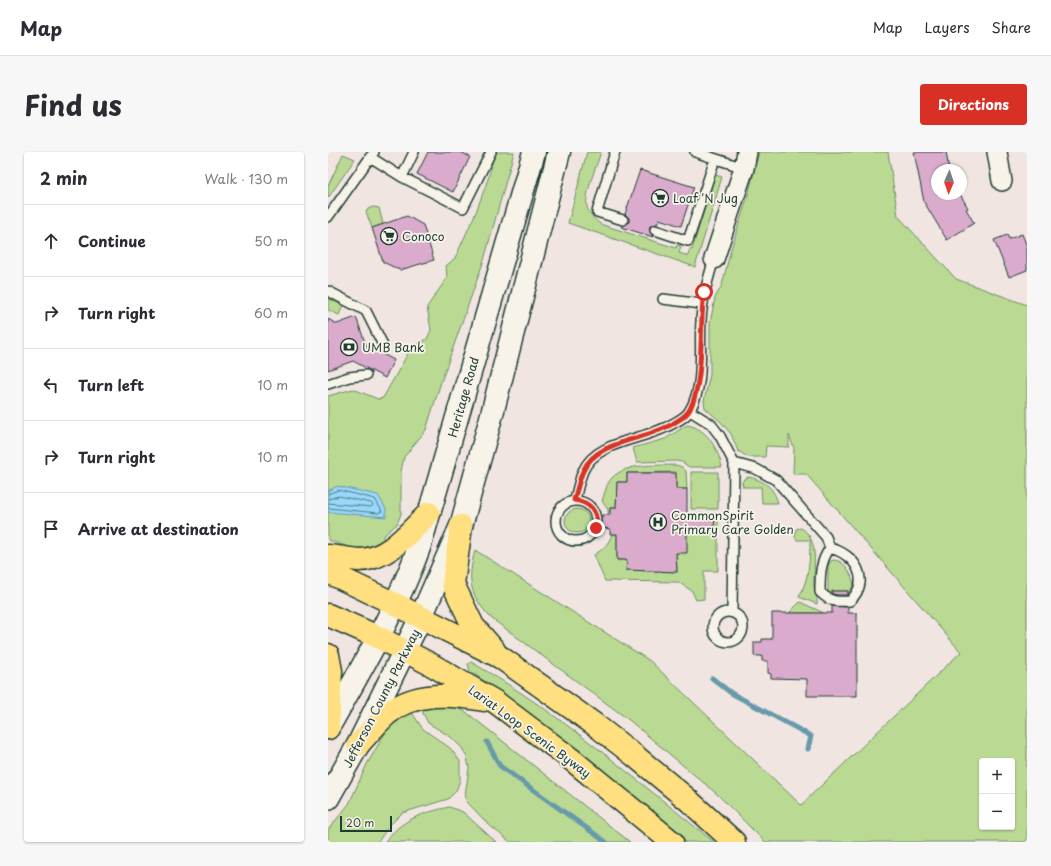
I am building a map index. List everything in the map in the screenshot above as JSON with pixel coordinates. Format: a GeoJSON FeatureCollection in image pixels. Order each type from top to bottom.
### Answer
{"type":"FeatureCollection","features":[{"type":"Feature","properties":{"kind":"highway"},"geometry":{"type":"LineString","coordinates":[[328,556],[360,560],[383,554],[393,547],[429,513]]}},
{"type":"Feature","properties":{"kind":"highway"},"geometry":{"type":"LineString","coordinates":[[461,526],[453,584],[473,626],[500,658]]}},
{"type":"Feature","properties":{"kind":"highway"},"geometry":{"type":"LineString","coordinates":[[328,572],[395,604],[500,658],[594,724],[635,756],[687,799],[734,842]]}},
{"type":"Feature","properties":{"kind":"highway","name":"Lariat Loop Scenic Byway"},"geometry":{"type":"LineString","coordinates":[[328,615],[378,636],[462,681],[494,701],[571,759],[672,842]]}},
{"type":"Feature","properties":{"kind":"highway"},"geometry":{"type":"LineString","coordinates":[[328,655],[331,671],[328,728]]}},
{"type":"Feature","properties":{"kind":"highway"},"geometry":{"type":"LineString","coordinates":[[358,745],[387,714],[414,699],[430,696],[457,695],[494,701]]}},
{"type":"Feature","properties":{"kind":"main road","name":"Heritage Road"},"geometry":{"type":"LineString","coordinates":[[378,636],[409,576],[429,513],[534,152]]}},
{"type":"Feature","properties":{"kind":"main road"},"geometry":{"type":"LineString","coordinates":[[421,617],[461,526],[492,414],[559,152]]}},
{"type":"Feature","properties":{"kind":"main road","name":"Jefferson County Parkway"},"geometry":{"type":"LineString","coordinates":[[328,798],[358,745],[421,617]]}},
{"type":"Feature","properties":{"kind":"main road"},"geometry":{"type":"LineString","coordinates":[[328,728],[378,636]]}},
{"type":"Feature","properties":{"kind":"street"},"geometry":{"type":"LineString","coordinates":[[997,152],[1002,181]]}},
{"type":"Feature","properties":{"kind":"street"},"geometry":{"type":"LineString","coordinates":[[714,259],[746,160]]}},
{"type":"Feature","properties":{"kind":"lane"},"geometry":{"type":"LineString","coordinates":[[402,177],[414,152]]}},
{"type":"Feature","properties":{"kind":"lane"},"geometry":{"type":"LineString","coordinates":[[328,218],[372,154],[402,177],[464,208],[491,152]]}},
{"type":"Feature","properties":{"kind":"lane"},"geometry":{"type":"LineString","coordinates":[[615,152],[597,212],[623,220]]}},
{"type":"Feature","properties":{"kind":"lane"},"geometry":{"type":"LineString","coordinates":[[695,152],[715,158],[746,160]]}},
{"type":"Feature","properties":{"kind":"lane"},"geometry":{"type":"LineString","coordinates":[[655,230],[688,241],[715,158]]}},
{"type":"Feature","properties":{"kind":"lane"},"geometry":{"type":"LineString","coordinates":[[574,500],[581,501],[593,509],[597,521],[592,534],[580,541],[567,539],[562,535],[556,524],[559,511],[563,506],[574,500],[583,470],[592,458],[601,450],[666,429],[690,411],[697,391],[700,375],[702,304],[714,259]]}},
{"type":"Feature","properties":{"kind":"lane"},"geometry":{"type":"LineString","coordinates":[[328,291],[366,311],[382,343]]}},
{"type":"Feature","properties":{"kind":"lane"},"geometry":{"type":"LineString","coordinates":[[663,299],[702,304]]}},
{"type":"Feature","properties":{"kind":"lane"},"geometry":{"type":"LineString","coordinates":[[328,384],[349,377],[366,375]]}},
{"type":"Feature","properties":{"kind":"lane"},"geometry":{"type":"LineString","coordinates":[[690,411],[711,424],[720,436],[734,464],[732,612]]}},
{"type":"Feature","properties":{"kind":"lane"},"geometry":{"type":"LineString","coordinates":[[734,464],[756,468],[776,480],[826,537],[830,548]]}},
{"type":"Feature","properties":{"kind":"lane"},"geometry":{"type":"LineString","coordinates":[[830,548],[840,551],[850,559],[859,572],[862,584],[858,593],[850,601],[834,602],[827,599],[820,592],[820,568],[823,558],[830,548]]}},
{"type":"Feature","properties":{"kind":"green space"},"geometry":{"type":"Polygon","coordinates":[[[495,152],[514,152],[484,260],[441,382],[426,430],[404,457],[401,471],[401,514],[397,524],[383,536],[384,543],[356,548],[328,540],[328,396],[353,389],[378,399],[383,398],[411,348],[427,339],[431,330],[427,307],[447,278],[446,266],[455,258],[476,212],[488,179],[495,152]]]}},
{"type":"Feature","properties":{"kind":"green space"},"geometry":{"type":"Polygon","coordinates":[[[587,152],[601,152],[587,195],[587,207],[596,220],[600,224],[676,248],[677,245],[681,246],[679,253],[688,256],[690,249],[692,250],[715,175],[722,177],[695,267],[568,223],[587,152]]]}},
{"type":"Feature","properties":{"kind":"green space"},"geometry":{"type":"Polygon","coordinates":[[[759,152],[888,152],[898,216],[956,279],[1027,305],[1027,842],[765,842],[717,794],[629,720],[491,618],[478,602],[474,594],[471,570],[475,550],[650,661],[801,805],[961,652],[806,474],[793,474],[794,448],[789,435],[789,447],[766,446],[765,457],[748,457],[738,451],[731,434],[721,422],[705,408],[704,401],[710,375],[710,323],[715,298],[722,285],[731,249],[749,192],[759,152]]]}},
{"type":"Feature","properties":{"kind":"green space"},"geometry":{"type":"Polygon","coordinates":[[[343,154],[355,159],[328,198],[328,186],[343,154]]]}},
{"type":"Feature","properties":{"kind":"green space"},"geometry":{"type":"Polygon","coordinates":[[[373,207],[379,208],[383,224],[372,228],[366,212],[368,209],[373,207]]]}},
{"type":"Feature","properties":{"kind":"green space"},"geometry":{"type":"Polygon","coordinates":[[[328,298],[343,306],[339,315],[328,310],[328,298]]]}},
{"type":"Feature","properties":{"kind":"green space"},"geometry":{"type":"Polygon","coordinates":[[[687,425],[700,430],[706,435],[718,453],[722,467],[689,467],[682,462],[676,461],[637,462],[633,448],[665,439],[687,425]]]}},
{"type":"Feature","properties":{"kind":"green space"},"geometry":{"type":"Polygon","coordinates":[[[676,465],[682,467],[686,471],[687,489],[676,489],[676,472],[627,473],[627,482],[617,482],[616,508],[610,508],[610,515],[608,515],[608,510],[602,501],[608,483],[618,473],[634,467],[676,465]]]}},
{"type":"Feature","properties":{"kind":"green space"},"geometry":{"type":"Polygon","coordinates":[[[691,472],[718,472],[718,509],[691,509],[691,472]]]}},
{"type":"Feature","properties":{"kind":"green space"},"geometry":{"type":"Polygon","coordinates":[[[749,477],[759,480],[771,488],[778,503],[762,503],[761,487],[743,487],[742,482],[744,479],[749,477]]]}},
{"type":"Feature","properties":{"kind":"green space"},"geometry":{"type":"Polygon","coordinates":[[[577,509],[582,510],[588,516],[588,526],[582,532],[577,533],[572,532],[566,526],[565,521],[566,516],[572,510],[577,509]]]}},
{"type":"Feature","properties":{"kind":"green space"},"geometry":{"type":"Polygon","coordinates":[[[715,514],[718,514],[718,571],[704,571],[704,599],[696,600],[692,591],[678,582],[605,581],[594,555],[605,546],[612,534],[617,534],[617,560],[627,560],[626,570],[677,572],[676,553],[687,529],[714,530],[715,514]]]}},
{"type":"Feature","properties":{"kind":"green space"},"geometry":{"type":"Polygon","coordinates":[[[801,528],[811,539],[813,546],[814,586],[817,604],[799,597],[807,576],[810,548],[810,540],[797,540],[795,537],[796,529],[801,528]]]}},
{"type":"Feature","properties":{"kind":"green space"},"geometry":{"type":"Polygon","coordinates":[[[834,560],[845,565],[851,576],[854,584],[848,594],[848,591],[833,591],[832,595],[828,591],[828,566],[831,561],[834,560]]]}},
{"type":"Feature","properties":{"kind":"green space"},"geometry":{"type":"Polygon","coordinates":[[[800,602],[824,613],[789,613],[800,602]]]}},
{"type":"Feature","properties":{"kind":"green space"},"geometry":{"type":"Polygon","coordinates":[[[471,662],[535,702],[566,724],[714,842],[686,842],[524,709],[470,671],[468,664],[471,662]]]}},
{"type":"Feature","properties":{"kind":"green space"},"geometry":{"type":"Polygon","coordinates":[[[422,706],[452,706],[466,712],[630,842],[510,842],[488,824],[467,802],[465,796],[469,768],[467,757],[462,748],[451,737],[428,723],[423,713],[422,706]]]}},
{"type":"Feature","properties":{"kind":"green space"},"geometry":{"type":"Polygon","coordinates":[[[410,710],[423,729],[450,748],[460,761],[460,780],[456,791],[448,799],[402,813],[388,827],[378,842],[328,842],[328,830],[349,804],[367,764],[388,728],[410,710]]]}},
{"type":"Feature","properties":{"kind":"green space"},"geometry":{"type":"Polygon","coordinates":[[[449,807],[463,812],[496,842],[385,842],[391,834],[405,822],[430,812],[449,807]]]}},
{"type":"Feature","properties":{"kind":"water"},"geometry":{"type":"Polygon","coordinates":[[[337,486],[378,495],[386,509],[386,517],[328,512],[328,491],[337,486]]]}},
{"type":"Feature","properties":{"kind":"building"},"geometry":{"type":"Polygon","coordinates":[[[428,152],[461,152],[470,157],[453,192],[417,174],[428,152]]]}},
{"type":"Feature","properties":{"kind":"building"},"geometry":{"type":"Polygon","coordinates":[[[914,152],[946,152],[948,164],[931,164],[931,200],[963,200],[968,208],[966,209],[974,223],[947,240],[924,202],[914,152]]]}},
{"type":"Feature","properties":{"kind":"building","name":"Loaf 'N Jug"},"geometry":{"type":"Polygon","coordinates":[[[640,170],[694,187],[681,226],[659,219],[657,224],[651,225],[649,228],[653,237],[621,227],[629,222],[629,218],[625,214],[640,170]]]}},
{"type":"Feature","properties":{"kind":"building"},"geometry":{"type":"Polygon","coordinates":[[[407,216],[423,225],[434,260],[400,270],[383,262],[372,228],[407,216]]]}},
{"type":"Feature","properties":{"kind":"building"},"geometry":{"type":"Polygon","coordinates":[[[1022,234],[1027,247],[1027,270],[1009,277],[994,240],[1007,235],[1009,239],[1022,234]]]}},
{"type":"Feature","properties":{"kind":"building","name":"UMB Bank"},"geometry":{"type":"Polygon","coordinates":[[[356,317],[366,345],[394,360],[385,378],[353,361],[328,370],[328,319],[337,324],[356,317]]]}},
{"type":"Feature","properties":{"kind":"building","name":"CommonSpirit Primary Care Golden"},"geometry":{"type":"Polygon","coordinates":[[[627,473],[676,473],[676,489],[687,489],[687,514],[715,514],[714,530],[687,529],[687,553],[676,553],[677,572],[626,570],[627,560],[617,560],[617,534],[610,534],[610,529],[602,528],[602,515],[610,515],[610,508],[616,508],[617,482],[627,482],[627,473]]]}},
{"type":"Feature","properties":{"kind":"building"},"geometry":{"type":"Polygon","coordinates":[[[832,591],[848,591],[848,593],[847,595],[838,595],[832,594],[832,591]]]}},
{"type":"Feature","properties":{"kind":"building"},"geometry":{"type":"Polygon","coordinates":[[[832,606],[848,607],[848,613],[857,613],[857,696],[807,696],[807,679],[771,678],[771,674],[768,673],[768,661],[762,661],[762,656],[754,656],[754,642],[762,642],[762,639],[772,639],[772,613],[832,613],[832,606]]]}},
{"type":"Feature","properties":{"kind":"waterway"},"geometry":{"type":"LineString","coordinates":[[712,678],[731,693],[811,736],[808,749]]}},
{"type":"Feature","properties":{"kind":"waterway"},"geometry":{"type":"LineString","coordinates":[[487,742],[500,766],[606,842]]}},
{"type":"Feature","properties":{"kind":"place","name":"Loaf 'N Jug"},"geometry":{"type":"Point","coordinates":[660,198]}},
{"type":"Feature","properties":{"kind":"place","name":"Conoco"},"geometry":{"type":"Point","coordinates":[389,236]}},
{"type":"Feature","properties":{"kind":"place","name":"UMB Bank"},"geometry":{"type":"Point","coordinates":[349,347]}},
{"type":"Feature","properties":{"kind":"place","name":"CommonSpirit Primary Care Golden"},"geometry":{"type":"Point","coordinates":[658,522]}},
{"type":"Feature","properties":{"kind":"route"},"geometry":{"type":"LineString","coordinates":[[596,528],[596,514],[593,509],[588,504],[574,500],[583,470],[592,458],[601,450],[666,429],[690,411],[697,391],[700,375],[701,322],[704,292]]}}]}
